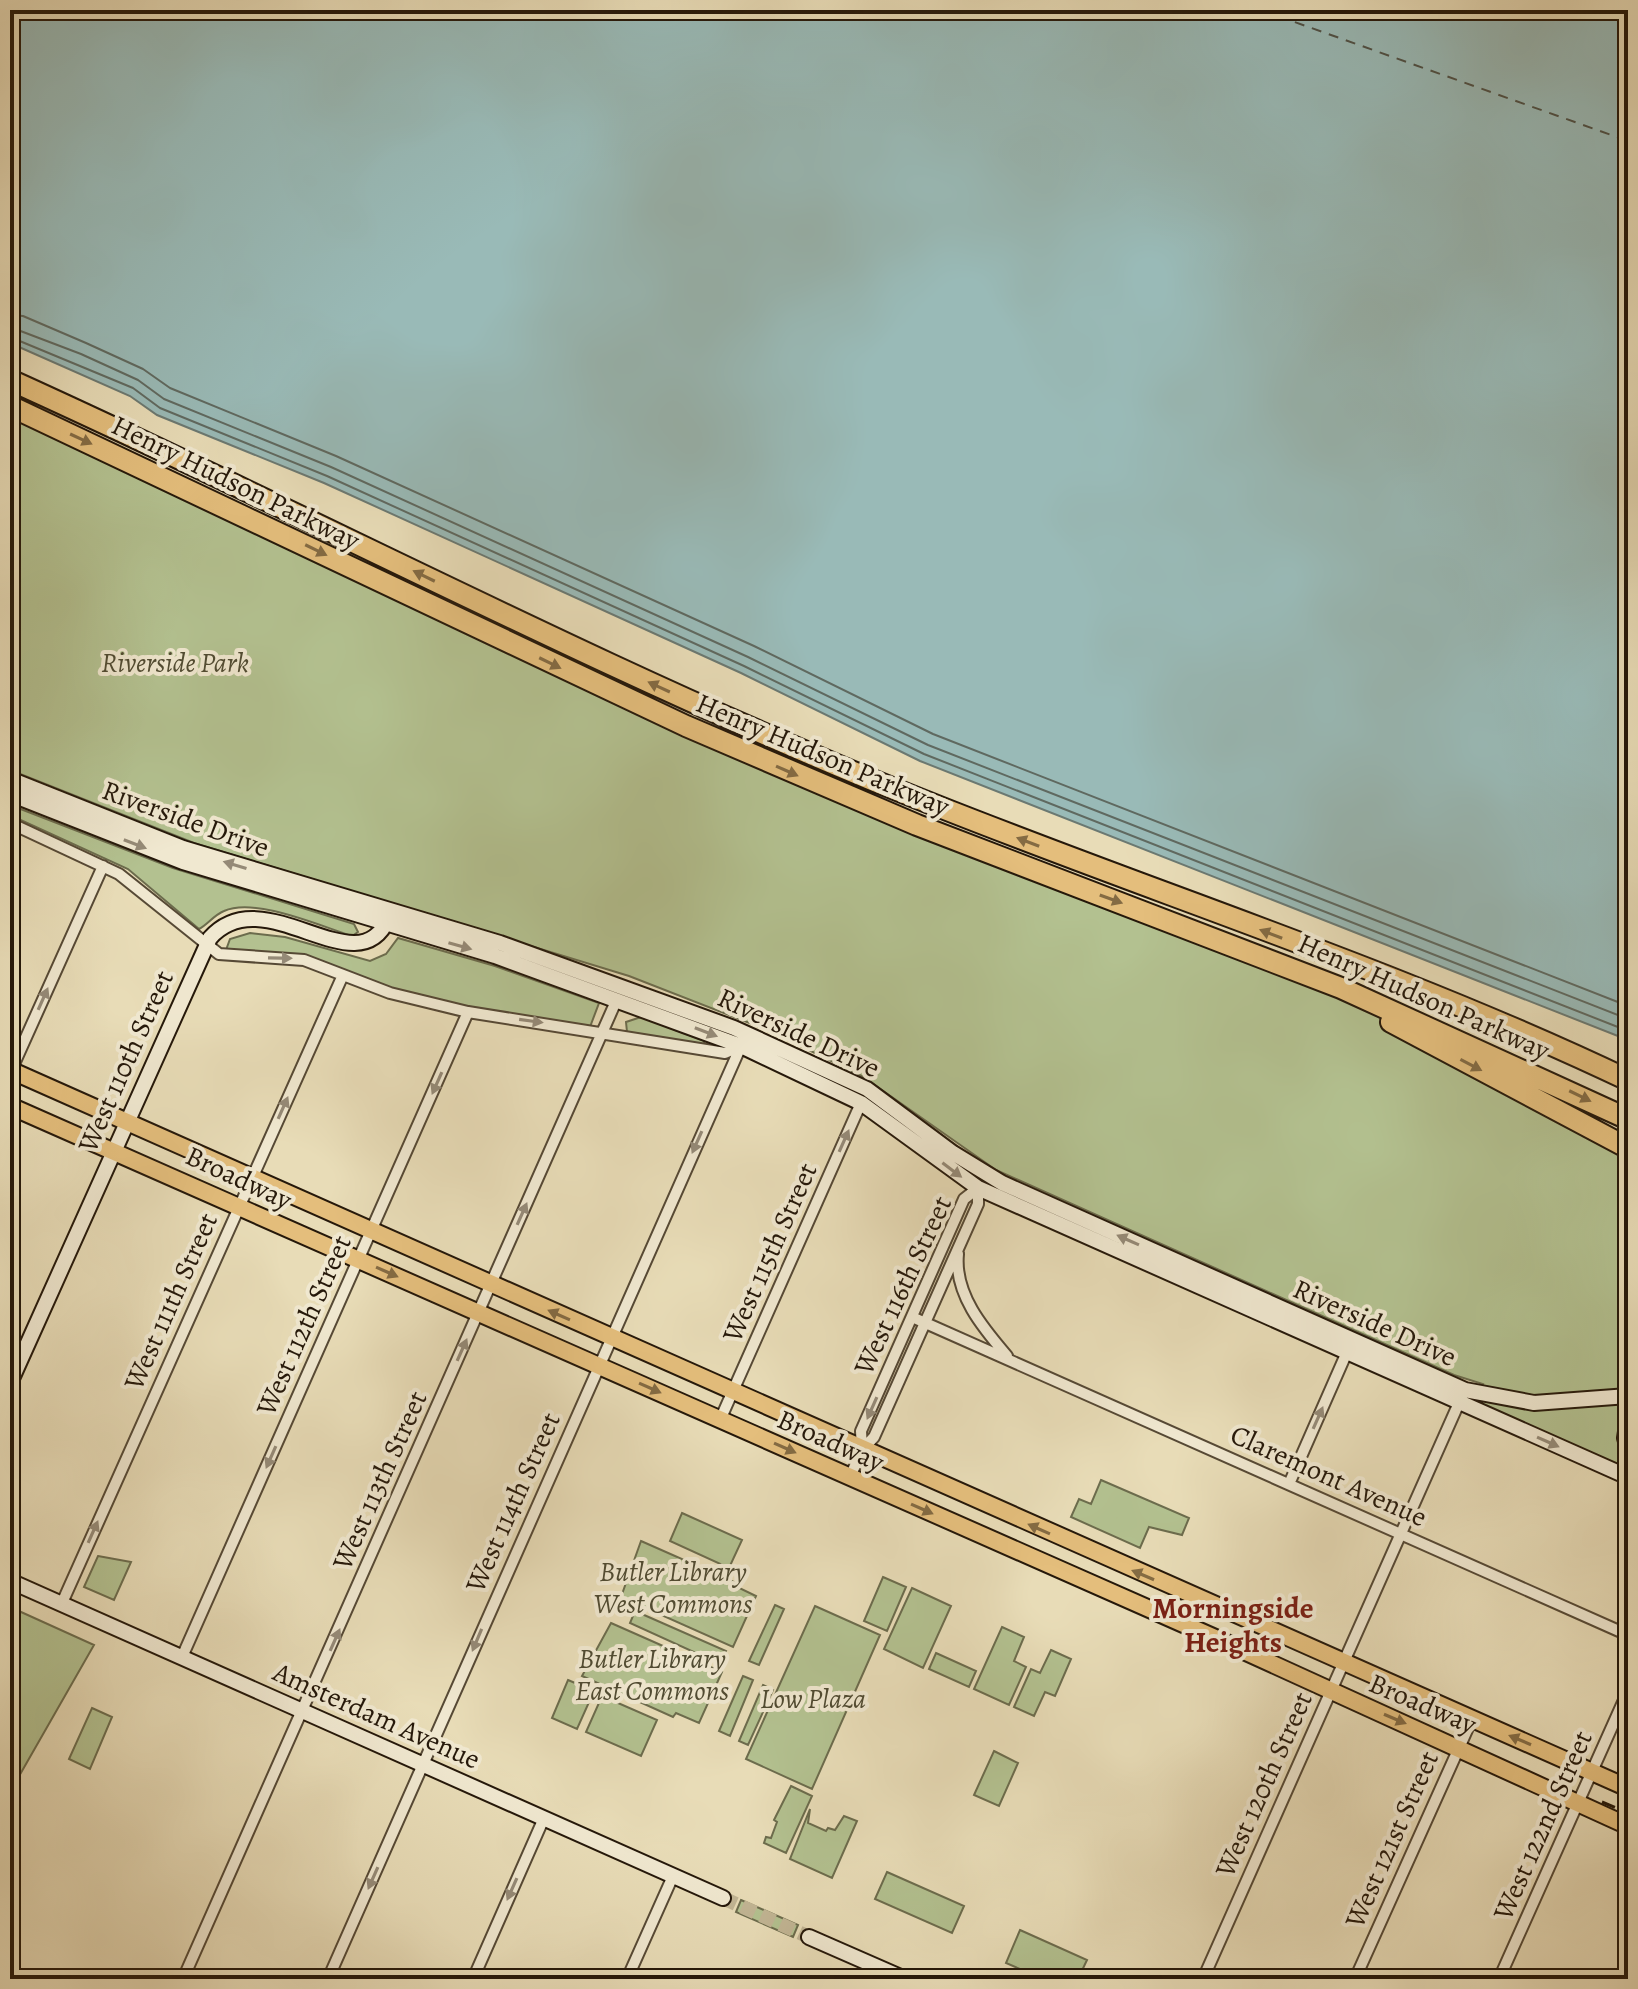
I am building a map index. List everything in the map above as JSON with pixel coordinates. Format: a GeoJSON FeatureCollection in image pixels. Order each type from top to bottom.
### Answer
{"type":"FeatureCollection","features":[{"type":"Feature","properties":{"kind":"highway","name":"Henry Hudson Parkway"},"geometry":{"type":"LineString","coordinates":[[10,380],[580,650],[796,748],[980,823],[1468,1009],[1628,1080]]}},
{"type":"Feature","properties":{"kind":"highway","name":"Henry Hudson Parkway"},"geometry":{"type":"LineString","coordinates":[[10,406],[746,753],[938,833],[1278,962],[1431,1027],[1628,1119]]}},
{"type":"Feature","properties":{"kind":"highway"},"geometry":{"type":"LineString","coordinates":[[1278,962],[1628,1148]]}},
{"type":"Feature","properties":{"kind":"main road","name":"Riverside Drive"},"geometry":{"type":"LineString","coordinates":[[10,779],[183,848],[495,956],[620,992],[744,1039],[864,1096],[984,1174],[1462,1396],[1628,1477]]}},
{"type":"Feature","properties":{"kind":"main road","name":"Riverside Drive"},"geometry":{"type":"LineString","coordinates":[[10,794],[183,862],[388,918]]}},
{"type":"Feature","properties":{"kind":"main road","name":"West 110th Street"},"geometry":{"type":"LineString","coordinates":[[10,1383],[205,946],[220,928],[243,919],[285,924],[359,945],[373,939],[388,918]]}},
{"type":"Feature","properties":{"kind":"main road","name":"Broadway"},"geometry":{"type":"LineString","coordinates":[[10,1071],[1628,1788]]}},
{"type":"Feature","properties":{"kind":"main road","name":"Riverside Drive"},"geometry":{"type":"LineString","coordinates":[[864,1096],[978,1188],[1347,1352],[1462,1396],[1534,1403],[1628,1396]]}},
{"type":"Feature","properties":{"kind":"main road","name":"Broadway"},"geometry":{"type":"LineString","coordinates":[[10,1106],[1222,1641],[1628,1826]]}},
{"type":"Feature","properties":{"kind":"main road"},"geometry":{"type":"LineString","coordinates":[[978,1188],[984,1174]]}},
{"type":"Feature","properties":{"kind":"main road"},"geometry":{"type":"LineString","coordinates":[[1628,1419],[1625,1438],[1628,1449]]}},
{"type":"Feature","properties":{"kind":"main road"},"geometry":{"type":"LineString","coordinates":[[1099,1587],[1110,1561]]}},
{"type":"Feature","properties":{"kind":"main road","name":"Amsterdam Avenue"},"geometry":{"type":"LineString","coordinates":[[10,1581],[723,1898]]}},
{"type":"Feature","properties":{"kind":"main road"},"geometry":{"type":"LineString","coordinates":[[1222,1641],[1234,1614]]}},
{"type":"Feature","properties":{"kind":"main road"},"geometry":{"type":"LineString","coordinates":[[809,1937],[905,1979]]}},
{"type":"Feature","properties":{"kind":"street","name":"Riverside Drive"},"geometry":{"type":"LineString","coordinates":[[10,823],[132,882],[205,946],[232,957],[304,960],[390,993],[468,1012],[604,1034],[725,1053],[744,1039]]}},
{"type":"Feature","properties":{"kind":"street"},"geometry":{"type":"LineString","coordinates":[[10,1071],[103,866]]}},
{"type":"Feature","properties":{"kind":"street","name":"West 111th Street"},"geometry":{"type":"LineString","coordinates":[[62,1603],[343,975]]}},
{"type":"Feature","properties":{"kind":"street","name":"West 113th Street"},"geometry":{"type":"LineString","coordinates":[[183,1979],[620,992]]}},
{"type":"Feature","properties":{"kind":"street","name":"West 112th Street"},"geometry":{"type":"LineString","coordinates":[[182,1657],[468,1012]]}},
{"type":"Feature","properties":{"kind":"street","name":"West 114th Street"},"geometry":{"type":"LineString","coordinates":[[328,1979],[744,1039]]}},
{"type":"Feature","properties":{"kind":"street","name":"West 115th Street"},"geometry":{"type":"LineString","coordinates":[[720,1420],[864,1096]]}},
{"type":"Feature","properties":{"kind":"street","name":"West 116th Street"},"geometry":{"type":"LineString","coordinates":[[850,1477],[862,1450],[874,1437],[978,1204],[978,1188]]}},
{"type":"Feature","properties":{"kind":"street","name":"West 116th Street"},"geometry":{"type":"LineString","coordinates":[[862,1450],[861,1431],[964,1199],[978,1188]]}},
{"type":"Feature","properties":{"kind":"street"},"geometry":{"type":"LineString","coordinates":[[958,1247],[957,1263],[967,1300],[1011,1361]]}},
{"type":"Feature","properties":{"kind":"street","name":"Claremont Avenue"},"geometry":{"type":"LineString","coordinates":[[912,1317],[1628,1635]]}},
{"type":"Feature","properties":{"kind":"street"},"geometry":{"type":"LineString","coordinates":[[1289,1484],[1347,1352]]}},
{"type":"Feature","properties":{"kind":"street","name":"West 120th Street"},"geometry":{"type":"LineString","coordinates":[[1203,1979],[1462,1396]]}},
{"type":"Feature","properties":{"kind":"street","name":"West 122nd Street"},"geometry":{"type":"LineString","coordinates":[[1499,1979],[1628,1691]]}},
{"type":"Feature","properties":{"kind":"street","name":"West 121st Street"},"geometry":{"type":"LineString","coordinates":[[1355,1979],[1472,1719]]}},
{"type":"Feature","properties":{"kind":"street"},"geometry":{"type":"LineString","coordinates":[[473,1979],[544,1818]]}},
{"type":"Feature","properties":{"kind":"street"},"geometry":{"type":"LineString","coordinates":[[627,1979],[673,1876]]}},
{"type":"Feature","properties":{"kind":"green space","name":"Riverside Park"},"geometry":{"type":"Polygon","coordinates":[[[10,406],[562,669],[1278,962],[1628,1148],[1628,1472],[1474,1402],[1483,1384],[1454,1375],[996,1170],[862,1076],[770,1031],[629,976],[194,843],[10,770],[10,406]]]}},
{"type":"Feature","properties":{"kind":"green space"},"geometry":{"type":"Polygon","coordinates":[[[18,808],[173,868],[354,924],[358,932],[352,936],[288,914],[253,908],[224,911],[199,929],[128,869],[14,817],[18,808]]]}},
{"type":"Feature","properties":{"kind":"green space"},"geometry":{"type":"Polygon","coordinates":[[[250,933],[285,937],[370,961],[386,954],[398,938],[495,966],[599,1003],[590,1027],[486,1012],[382,986],[302,956],[241,954],[226,950],[230,939],[250,933]]]}},
{"type":"Feature","properties":{"kind":"green space"},"geometry":{"type":"Polygon","coordinates":[[[641,1017],[705,1041],[703,1045],[627,1032],[626,1022],[641,1017]]]}},
{"type":"Feature","properties":{"kind":"green space"},"geometry":{"type":"Polygon","coordinates":[[[1101,1480],[1189,1518],[1182,1535],[1149,1527],[1140,1548],[1071,1517],[1079,1499],[1091,1504],[1101,1480]]]}},
{"type":"Feature","properties":{"kind":"green space"},"geometry":{"type":"Polygon","coordinates":[[[682,1513],[742,1540],[729,1568],[670,1541],[682,1513]]]}},
{"type":"Feature","properties":{"kind":"green space","name":"Butler Library West Commons"},"geometry":{"type":"Polygon","coordinates":[[[641,1541],[734,1582],[733,1585],[756,1596],[733,1647],[621,1597],[641,1541]]]}},
{"type":"Feature","properties":{"kind":"green space"},"geometry":{"type":"Polygon","coordinates":[[[98,1556],[131,1562],[114,1600],[84,1587],[98,1556]]]}},
{"type":"Feature","properties":{"kind":"green space"},"geometry":{"type":"Polygon","coordinates":[[[883,1577],[906,1587],[887,1631],[864,1621],[883,1577]]]}},
{"type":"Feature","properties":{"kind":"green space"},"geometry":{"type":"Polygon","coordinates":[[[912,1588],[951,1606],[923,1668],[884,1649],[912,1588]]]}},
{"type":"Feature","properties":{"kind":"green space"},"geometry":{"type":"Polygon","coordinates":[[[775,1605],[784,1609],[759,1665],[749,1661],[775,1605]]]}},
{"type":"Feature","properties":{"kind":"green space","name":"Low Plaza"},"geometry":{"type":"Polygon","coordinates":[[[815,1606],[880,1635],[812,1789],[746,1759],[815,1606]]]}},
{"type":"Feature","properties":{"kind":"green space"},"geometry":{"type":"Polygon","coordinates":[[[10,1607],[94,1645],[10,1792],[10,1607]]]}},
{"type":"Feature","properties":{"kind":"green space"},"geometry":{"type":"Polygon","coordinates":[[[635,1611],[726,1651],[720,1664],[630,1623],[635,1611]]]}},
{"type":"Feature","properties":{"kind":"green space","name":"Butler Library East Commons"},"geometry":{"type":"Polygon","coordinates":[[[611,1623],[722,1672],[699,1723],[676,1713],[673,1717],[582,1676],[611,1623]]]}},
{"type":"Feature","properties":{"kind":"green space"},"geometry":{"type":"Polygon","coordinates":[[[1002,1627],[1024,1637],[1014,1661],[1026,1667],[1009,1705],[974,1689],[1002,1627]]]}},
{"type":"Feature","properties":{"kind":"green space"},"geometry":{"type":"Polygon","coordinates":[[[1051,1650],[1071,1659],[1055,1696],[1045,1692],[1034,1716],[1014,1707],[1031,1669],[1040,1673],[1051,1650]]]}},
{"type":"Feature","properties":{"kind":"green space"},"geometry":{"type":"Polygon","coordinates":[[[936,1653],[976,1671],[969,1687],[929,1669],[936,1653]]]}},
{"type":"Feature","properties":{"kind":"green space"},"geometry":{"type":"Polygon","coordinates":[[[743,1676],[753,1680],[730,1736],[719,1731],[743,1676]]]}},
{"type":"Feature","properties":{"kind":"green space"},"geometry":{"type":"Polygon","coordinates":[[[568,1680],[594,1691],[577,1729],[552,1718],[568,1680]]]}},
{"type":"Feature","properties":{"kind":"green space"},"geometry":{"type":"Polygon","coordinates":[[[763,1685],[773,1690],[748,1745],[739,1741],[763,1685]]]}},
{"type":"Feature","properties":{"kind":"green space"},"geometry":{"type":"Polygon","coordinates":[[[602,1696],[657,1720],[641,1756],[586,1732],[602,1696]]]}},
{"type":"Feature","properties":{"kind":"green space"},"geometry":{"type":"Polygon","coordinates":[[[92,1708],[112,1717],[90,1769],[69,1759],[92,1708]]]}},
{"type":"Feature","properties":{"kind":"green space"},"geometry":{"type":"Polygon","coordinates":[[[994,1751],[1018,1763],[999,1806],[974,1795],[994,1751]]]}},
{"type":"Feature","properties":{"kind":"green space"},"geometry":{"type":"Polygon","coordinates":[[[791,1786],[812,1796],[786,1853],[764,1843],[766,1837],[771,1838],[777,1822],[774,1820],[791,1786]]]}},
{"type":"Feature","properties":{"kind":"green space"},"geometry":{"type":"Polygon","coordinates":[[[810,1809],[808,1823],[826,1831],[828,1828],[835,1830],[844,1816],[857,1821],[832,1878],[790,1859],[810,1809]]]}},
{"type":"Feature","properties":{"kind":"green space"},"geometry":{"type":"Polygon","coordinates":[[[887,1872],[964,1906],[952,1933],[875,1899],[887,1872]]]}},
{"type":"Feature","properties":{"kind":"green space"},"geometry":{"type":"Polygon","coordinates":[[[741,1900],[798,1925],[793,1937],[736,1912],[741,1900]]]}},
{"type":"Feature","properties":{"kind":"green space"},"geometry":{"type":"Polygon","coordinates":[[[1020,1930],[1087,1960],[1078,1979],[1043,1979],[1006,1963],[1020,1930]]]}},
{"type":"Feature","properties":{"kind":"water"},"geometry":{"type":"Polygon","coordinates":[[[10,10],[1628,10],[1628,1040],[920,761],[741,673],[324,483],[157,415],[130,396],[10,343],[10,10]]]}},
{"type":"Feature","properties":{"kind":"ferry route"},"geometry":{"type":"LineString","coordinates":[[1261,10],[1628,141]]}},
{"type":"Feature","properties":{"kind":"tunnel"},"geometry":{"type":"LineString","coordinates":[[723,1898],[809,1937]]}},
{"type":"Feature","properties":{"kind":"railway"},"geometry":{"type":"LineString","coordinates":[[1602,1802],[1628,1813]]}},
{"type":"Feature","properties":{"kind":"district","name":"Morningside Heights"},"geometry":{"type":"Point","coordinates":[1233,1625]}}]}
